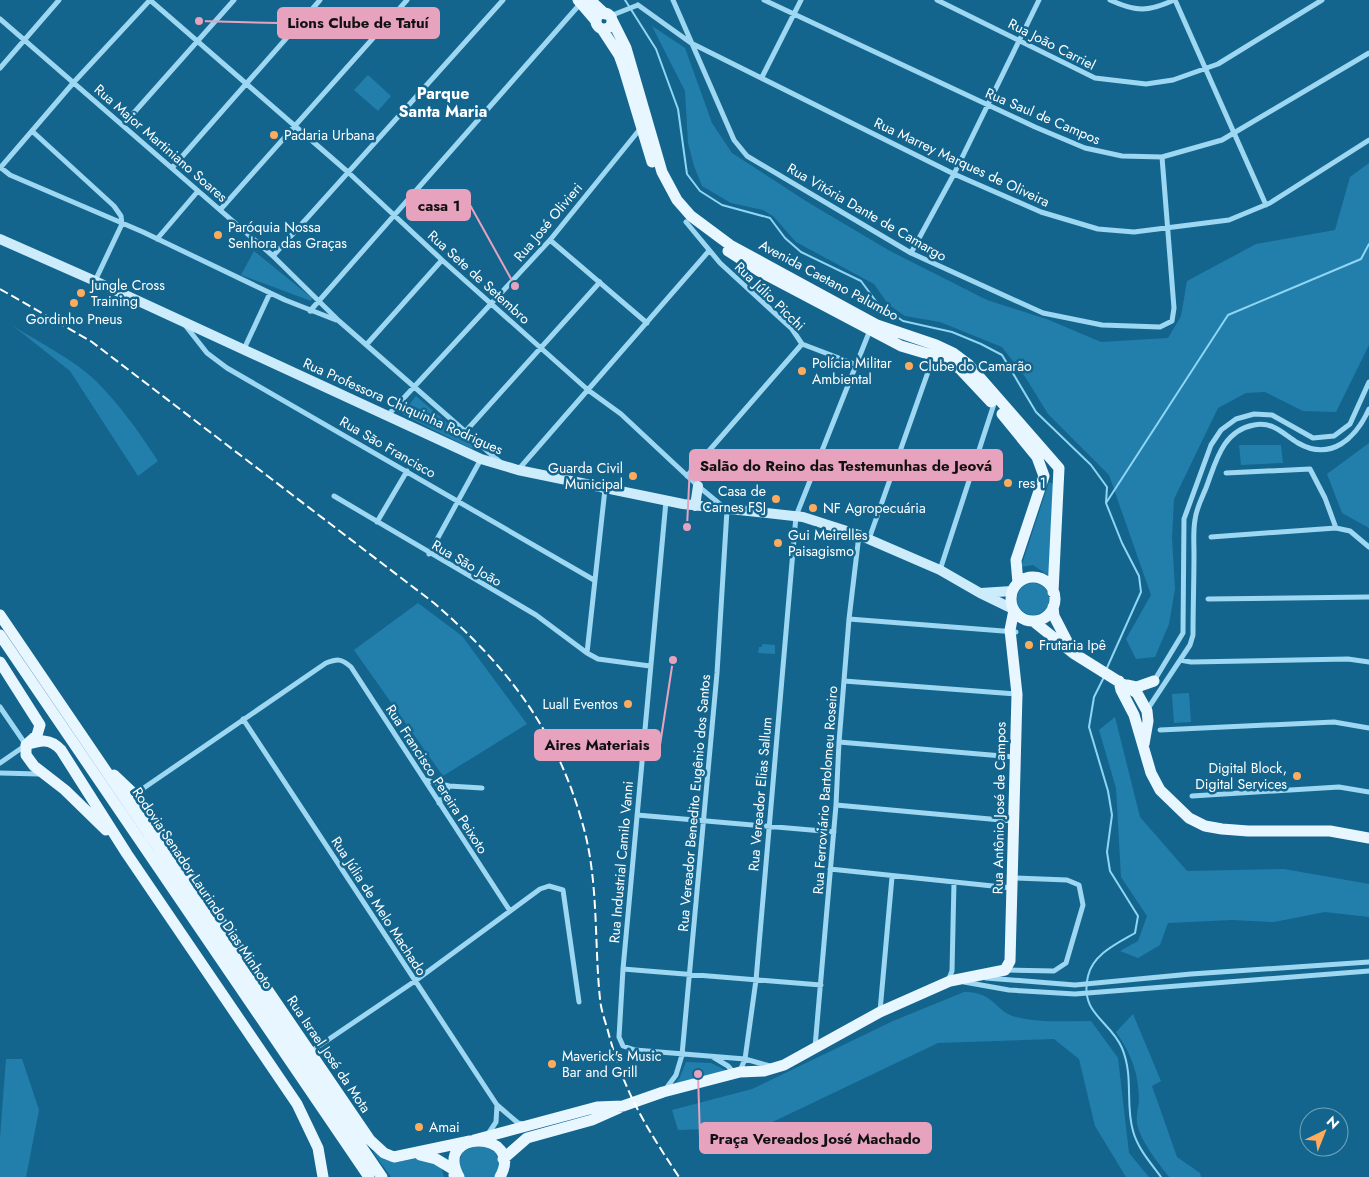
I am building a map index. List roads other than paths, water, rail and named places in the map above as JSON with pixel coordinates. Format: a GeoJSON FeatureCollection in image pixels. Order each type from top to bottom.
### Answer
{"type":"FeatureCollection","features":[{"type":"Feature","properties":{"kind":"main road"},"geometry":{"type":"LineString","coordinates":[[583,1],[607,19]]}},
{"type":"Feature","properties":{"kind":"main road","name":"Avenida Caetano Palumbo"},"geometry":{"type":"LineString","coordinates":[[607,19],[640,129],[656,173],[670,201],[686,222],[759,271],[901,346],[934,355],[960,369],[994,404],[1037,457],[1044,476],[1016,560],[1015,587]]}},
{"type":"Feature","properties":{"kind":"main road","name":"Avenida Caetano Palumbo"},"geometry":{"type":"LineString","coordinates":[[607,19],[626,48],[662,172],[677,200],[691,216],[730,245],[877,325],[953,353],[969,365],[1059,468],[1053,592]]}},
{"type":"Feature","properties":{"kind":"main road","name":"Rua Professora Chiquinha Rodrigues"},"geometry":{"type":"LineString","coordinates":[[0,240],[95,281],[481,459],[518,470],[666,501],[727,510],[796,516],[864,537],[940,570],[1013,609]]}},
{"type":"Feature","properties":{"kind":"main road"},"geometry":{"type":"LineString","coordinates":[[695,506],[698,486]]}},
{"type":"Feature","properties":{"kind":"main road"},"geometry":{"type":"LineString","coordinates":[[980,593],[1015,587],[1024,579],[1039,578],[1046,582],[1053,592],[1054,616],[1073,653]]}},
{"type":"Feature","properties":{"kind":"main road"},"geometry":{"type":"LineString","coordinates":[[1015,587],[1013,609],[1024,619],[1032,621],[1073,653],[1098,666],[1137,693],[1147,711],[1148,721],[1144,744]]}},
{"type":"Feature","properties":{"kind":"main road"},"geometry":{"type":"LineString","coordinates":[[1012,633],[1032,621],[1045,617],[1053,608]]}},
{"type":"Feature","properties":{"kind":"main road","name":"Rua Antônio José de Campos"},"geometry":{"type":"LineString","coordinates":[[1002,972],[1010,961],[1013,883],[1012,820],[1017,694],[1012,633],[1013,609]]}},
{"type":"Feature","properties":{"kind":"main road","name":"Rodovia Senador Laurindo Dias Minhoto"},"geometry":{"type":"LineString","coordinates":[[0,615],[382,1177]]}},
{"type":"Feature","properties":{"kind":"main road","name":"Rodovia Senador Laurindo Dias Minhoto"},"geometry":{"type":"LineString","coordinates":[[0,635],[369,1177]]}},
{"type":"Feature","properties":{"kind":"main road"},"geometry":{"type":"LineString","coordinates":[[0,662],[38,719],[40,728],[26,745],[28,759],[65,790],[128,854]]}},
{"type":"Feature","properties":{"kind":"main road"},"geometry":{"type":"LineString","coordinates":[[1120,682],[1137,686],[1154,681]]}},
{"type":"Feature","properties":{"kind":"main road"},"geometry":{"type":"LineString","coordinates":[[1120,682],[1121,690],[1134,714],[1151,773],[1160,790],[1189,818],[1205,826],[1248,831],[1330,831],[1369,838]]}},
{"type":"Feature","properties":{"kind":"main road"},"geometry":{"type":"LineString","coordinates":[[1129,703],[1137,693]]}},
{"type":"Feature","properties":{"kind":"main road"},"geometry":{"type":"LineString","coordinates":[[1134,714],[1141,714],[1147,711]]}},
{"type":"Feature","properties":{"kind":"main road"},"geometry":{"type":"LineString","coordinates":[[26,745],[42,739],[55,743],[297,1104],[318,1148],[323,1177]]}},
{"type":"Feature","properties":{"kind":"main road","name":"Rua Israel José da Mota"},"geometry":{"type":"LineString","coordinates":[[92,752],[134,794],[370,1140],[384,1152],[394,1157],[415,1154],[597,1107],[623,1106]]}},
{"type":"Feature","properties":{"kind":"main road"},"geometry":{"type":"LineString","coordinates":[[500,1177],[503,1162],[527,1138],[592,1120],[623,1106],[663,1092],[738,1073],[776,1068],[880,1012],[952,981],[1002,972]]}},
{"type":"Feature","properties":{"kind":"main road"},"geometry":{"type":"LineString","coordinates":[[456,1175],[456,1154],[462,1146],[476,1139],[493,1144],[500,1150],[507,1177]]}},
{"type":"Feature","properties":{"kind":"main road","name":"Rua Israel José da Mota"},"geometry":{"type":"LineString","coordinates":[[415,1154],[436,1159],[456,1175]]}},
{"type":"Feature","properties":{"kind":"street"},"geometry":{"type":"LineString","coordinates":[[0,68],[59,0]]}},
{"type":"Feature","properties":{"kind":"street"},"geometry":{"type":"LineString","coordinates":[[150,0],[74,82],[0,168],[157,239],[270,293],[310,311],[339,321]]}},
{"type":"Feature","properties":{"kind":"street","name":"Rua Sete de Setembro"},"geometry":{"type":"LineString","coordinates":[[150,0],[349,173],[442,260],[588,390],[621,414],[698,486],[727,510]]}},
{"type":"Feature","properties":{"kind":"street"},"geometry":{"type":"LineString","coordinates":[[123,125],[234,0]]}},
{"type":"Feature","properties":{"kind":"street"},"geometry":{"type":"LineString","coordinates":[[172,168],[320,0]]}},
{"type":"Feature","properties":{"kind":"street"},"geometry":{"type":"LineString","coordinates":[[220,210],[407,0]]}},
{"type":"Feature","properties":{"kind":"street"},"geometry":{"type":"LineString","coordinates":[[273,256],[502,0]]}},
{"type":"Feature","properties":{"kind":"street","name":"Rua Vitória Dante de Camargo"},"geometry":{"type":"LineString","coordinates":[[673,0],[734,140],[747,156],[911,253],[974,283],[1053,316],[1102,325],[1160,327],[1172,321],[1174,308],[1167,228]]}},
{"type":"Feature","properties":{"kind":"street","name":"Rua Saul de Campos"},"geometry":{"type":"LineString","coordinates":[[764,0],[986,105],[1085,148],[1122,156],[1162,157],[1222,140],[1369,53]]}},
{"type":"Feature","properties":{"kind":"street"},"geometry":{"type":"LineString","coordinates":[[762,77],[800,0]]}},
{"type":"Feature","properties":{"kind":"street","name":"Rua João Carriel"},"geometry":{"type":"LineString","coordinates":[[937,0],[1095,78],[1146,84],[1173,80],[1218,64],[1322,0]]}},
{"type":"Feature","properties":{"kind":"street"},"geometry":{"type":"LineString","coordinates":[[911,253],[954,174],[986,105],[1021,40],[1039,0]]}},
{"type":"Feature","properties":{"kind":"street"},"geometry":{"type":"LineString","coordinates":[[1110,0],[1129,8],[1143,10],[1158,7],[1174,0],[1266,205]]}},
{"type":"Feature","properties":{"kind":"street"},"geometry":{"type":"LineString","coordinates":[[310,311],[583,1]]}},
{"type":"Feature","properties":{"kind":"street"},"geometry":{"type":"LineString","coordinates":[[607,19],[637,4]]}},
{"type":"Feature","properties":{"kind":"street","name":"Rua Marrey Marques de Oliveira"},"geometry":{"type":"LineString","coordinates":[[637,4],[692,44],[762,77],[954,174],[1041,212],[1078,224],[1134,232],[1229,220],[1266,205],[1369,140]]}},
{"type":"Feature","properties":{"kind":"street","name":"Rua Major Martiniano Soares"},"geometry":{"type":"LineString","coordinates":[[0,19],[273,256],[318,302],[506,467]]}},
{"type":"Feature","properties":{"kind":"street","name":"Rua José Olivieri"},"geometry":{"type":"LineString","coordinates":[[388,415],[550,240],[640,129]]}},
{"type":"Feature","properties":{"kind":"street"},"geometry":{"type":"LineString","coordinates":[[32,131],[114,206],[121,216],[122,224],[95,281]]}},
{"type":"Feature","properties":{"kind":"street"},"geometry":{"type":"LineString","coordinates":[[1162,157],[1167,228]]}},
{"type":"Feature","properties":{"kind":"street"},"geometry":{"type":"LineString","coordinates":[[157,239],[198,191]]}},
{"type":"Feature","properties":{"kind":"street","name":"Rua Júlio Picchi"},"geometry":{"type":"LineString","coordinates":[[686,222],[708,252],[792,329],[802,344],[687,476]]}},
{"type":"Feature","properties":{"kind":"street"},"geometry":{"type":"LineString","coordinates":[[550,240],[647,323]]}},
{"type":"Feature","properties":{"kind":"street"},"geometry":{"type":"LineString","coordinates":[[518,470],[708,252]]}},
{"type":"Feature","properties":{"kind":"street"},"geometry":{"type":"LineString","coordinates":[[367,344],[442,260]]}},
{"type":"Feature","properties":{"kind":"street"},"geometry":{"type":"LineString","coordinates":[[465,432],[600,282]]}},
{"type":"Feature","properties":{"kind":"street"},"geometry":{"type":"LineString","coordinates":[[244,349],[270,293]]}},
{"type":"Feature","properties":{"kind":"street","name":"Rua São Francisco"},"geometry":{"type":"LineString","coordinates":[[182,321],[207,353],[227,368],[594,580]]}},
{"type":"Feature","properties":{"kind":"street","name":"Rua Vereador Elias Sallum"},"geometry":{"type":"LineString","coordinates":[[738,1073],[745,1059],[756,980],[796,516],[870,330]]}},
{"type":"Feature","properties":{"kind":"street"},"geometry":{"type":"LineString","coordinates":[[802,344],[857,365]]}},
{"type":"Feature","properties":{"kind":"street","name":"Rua Ferroviário Bartolomeu Roseiro"},"geometry":{"type":"LineString","coordinates":[[815,1048],[834,832],[849,619],[864,537],[934,355]]}},
{"type":"Feature","properties":{"kind":"street"},"geometry":{"type":"LineString","coordinates":[[1137,693],[1154,681],[1176,647],[1182,633],[1186,511],[1211,445],[1221,430],[1236,419],[1254,414],[1272,415],[1313,438],[1334,436],[1350,424],[1369,382]]}},
{"type":"Feature","properties":{"kind":"street"},"geometry":{"type":"LineString","coordinates":[[940,570],[994,404]]}},
{"type":"Feature","properties":{"kind":"street"},"geometry":{"type":"LineString","coordinates":[[1147,711],[1185,652],[1193,634],[1194,532],[1196,515],[1220,450],[1229,437],[1241,428],[1255,424],[1270,425],[1283,431],[1298,443],[1311,448],[1324,449],[1337,446],[1349,440],[1359,430],[1369,409]]}},
{"type":"Feature","properties":{"kind":"street"},"geometry":{"type":"LineString","coordinates":[[429,554],[481,459]]}},
{"type":"Feature","properties":{"kind":"street"},"geometry":{"type":"LineString","coordinates":[[1226,473],[1310,469],[1325,498],[1336,528]]}},
{"type":"Feature","properties":{"kind":"street"},"geometry":{"type":"LineString","coordinates":[[377,522],[407,471]]}},
{"type":"Feature","properties":{"kind":"street"},"geometry":{"type":"LineString","coordinates":[[588,653],[594,580],[605,489]]}},
{"type":"Feature","properties":{"kind":"street","name":"Rua São João"},"geometry":{"type":"LineString","coordinates":[[334,496],[429,554],[536,615],[598,659],[650,666]]}},
{"type":"Feature","properties":{"kind":"street","name":"Rua Industrial Camilo Vanni"},"geometry":{"type":"LineString","coordinates":[[666,501],[623,970],[619,1038],[622,1046],[635,1050],[682,1055]]}},
{"type":"Feature","properties":{"kind":"street","name":"Rua Vereador Benedito Eugênio dos Santos"},"geometry":{"type":"LineString","coordinates":[[663,1092],[676,1075],[682,1055],[717,673],[727,510]]}},
{"type":"Feature","properties":{"kind":"street"},"geometry":{"type":"LineString","coordinates":[[1211,537],[1336,528],[1350,531],[1369,546]]}},
{"type":"Feature","properties":{"kind":"street"},"geometry":{"type":"LineString","coordinates":[[1184,532],[1194,532]]}},
{"type":"Feature","properties":{"kind":"street"},"geometry":{"type":"LineString","coordinates":[[1208,599],[1369,597]]}},
{"type":"Feature","properties":{"kind":"street"},"geometry":{"type":"LineString","coordinates":[[849,619],[1012,633]]}},
{"type":"Feature","properties":{"kind":"street"},"geometry":{"type":"LineString","coordinates":[[1176,647],[1181,648],[1185,652]]}},
{"type":"Feature","properties":{"kind":"street","name":"Rua Francisco Pereira Peixoto"},"geometry":{"type":"LineString","coordinates":[[243,719],[326,663],[337,659],[344,660],[351,666],[510,911]]}},
{"type":"Feature","properties":{"kind":"street"},"geometry":{"type":"LineString","coordinates":[[1180,660],[1190,662],[1348,659],[1369,662]]}},
{"type":"Feature","properties":{"kind":"street"},"geometry":{"type":"LineString","coordinates":[[1167,661],[1170,666],[1175,667]]}},
{"type":"Feature","properties":{"kind":"street"},"geometry":{"type":"LineString","coordinates":[[844,682],[1017,694]]}},
{"type":"Feature","properties":{"kind":"street"},"geometry":{"type":"LineString","coordinates":[[0,707],[26,745],[0,763]]}},
{"type":"Feature","properties":{"kind":"street"},"geometry":{"type":"LineString","coordinates":[[134,794],[243,719]]}},
{"type":"Feature","properties":{"kind":"street","name":"Rua Júlia de Melo Machado"},"geometry":{"type":"LineString","coordinates":[[243,719],[497,1105],[518,1123],[528,1125]]}},
{"type":"Feature","properties":{"kind":"street"},"geometry":{"type":"LineString","coordinates":[[1160,730],[1334,722],[1369,728]]}},
{"type":"Feature","properties":{"kind":"street"},"geometry":{"type":"LineString","coordinates":[[839,742],[1014,757]]}},
{"type":"Feature","properties":{"kind":"street"},"geometry":{"type":"LineString","coordinates":[[0,773],[46,775]]}},
{"type":"Feature","properties":{"kind":"street"},"geometry":{"type":"LineString","coordinates":[[425,780],[449,786],[482,788]]}},
{"type":"Feature","properties":{"kind":"street"},"geometry":{"type":"LineString","coordinates":[[440,802],[449,786]]}},
{"type":"Feature","properties":{"kind":"street"},"geometry":{"type":"LineString","coordinates":[[1192,796],[1339,787],[1369,792]]}},
{"type":"Feature","properties":{"kind":"street"},"geometry":{"type":"LineString","coordinates":[[836,804],[1012,820]]}},
{"type":"Feature","properties":{"kind":"street"},"geometry":{"type":"LineString","coordinates":[[637,815],[834,832]]}},
{"type":"Feature","properties":{"kind":"street"},"geometry":{"type":"LineString","coordinates":[[830,870],[954,882],[1013,883],[1067,880],[1079,885],[1083,905],[1066,963],[1054,971],[1002,972]]}},
{"type":"Feature","properties":{"kind":"street"},"geometry":{"type":"LineString","coordinates":[[880,1012],[892,877]]}},
{"type":"Feature","properties":{"kind":"street"},"geometry":{"type":"LineString","coordinates":[[954,882],[952,981],[1009,990],[1075,994],[1196,983],[1369,971]]}},
{"type":"Feature","properties":{"kind":"street"},"geometry":{"type":"LineString","coordinates":[[310,1052],[415,981],[540,888],[549,886],[563,890],[579,1002]]}},
{"type":"Feature","properties":{"kind":"street"},"geometry":{"type":"LineString","coordinates":[[977,977],[1075,985],[1191,974],[1369,962]]}},
{"type":"Feature","properties":{"kind":"street"},"geometry":{"type":"LineString","coordinates":[[623,970],[820,985]]}},
{"type":"Feature","properties":{"kind":"street"},"geometry":{"type":"LineString","coordinates":[[682,1055],[745,1059],[776,1068]]}},
{"type":"Feature","properties":{"kind":"street"},"geometry":{"type":"LineString","coordinates":[[711,1056],[738,1073]]}},
{"type":"Feature","properties":{"kind":"street"},"geometry":{"type":"LineString","coordinates":[[476,1139],[494,1128],[497,1105]]}},
{"type":"Feature","properties":{"kind":"waterway"},"geometry":{"type":"LineString","coordinates":[[625,0],[656,49],[678,109],[687,174],[700,191],[722,205],[770,218],[785,238],[801,252],[861,281],[878,304],[903,321],[952,332],[1002,355],[1036,412],[1091,465],[1107,487],[1106,503],[1122,543],[1139,576],[1141,592],[1106,670]]}},
{"type":"Feature","properties":{"kind":"waterway"},"geometry":{"type":"LineString","coordinates":[[1106,503],[1228,315],[1361,259],[1369,244]]}},
{"type":"Feature","properties":{"kind":"waterway"},"geometry":{"type":"LineString","coordinates":[[1104,677],[1094,697],[1089,727],[1108,791],[1112,815],[1107,852],[1110,871],[1138,916],[1135,933],[1114,945],[1095,961],[1088,976],[1086,989],[1092,1008],[1117,1038],[1122,1048],[1128,1069],[1131,1121],[1135,1138],[1141,1150],[1161,1177]]}},
{"type":"Feature","properties":{"kind":"railway"},"geometry":{"type":"LineString","coordinates":[[0,289],[92,342],[434,603],[460,626],[506,675],[543,728],[571,788],[582,822],[591,865],[602,1012],[615,1056],[629,1093],[656,1142],[679,1177]]}},
{"type":"Feature","properties":{"kind":"place","name":"Lions Clube de Tatuí"},"geometry":{"type":"Point","coordinates":[199,21]}},
{"type":"Feature","properties":{"kind":"place","name":"Padaria Urbana"},"geometry":{"type":"Point","coordinates":[274,135]}},
{"type":"Feature","properties":{"kind":"place","name":"Paróquia Nossa Senhora das Graças"},"geometry":{"type":"Point","coordinates":[218,235]}},
{"type":"Feature","properties":{"kind":"place","name":"casa 1"},"geometry":{"type":"Point","coordinates":[515,286]}},
{"type":"Feature","properties":{"kind":"place","name":"Jungle Cross Training"},"geometry":{"type":"Point","coordinates":[81,293]}},
{"type":"Feature","properties":{"kind":"place","name":"Gordinho Pneus"},"geometry":{"type":"Point","coordinates":[74,303]}},
{"type":"Feature","properties":{"kind":"place","name":"Clube do Camarão"},"geometry":{"type":"Point","coordinates":[909,366]}},
{"type":"Feature","properties":{"kind":"place","name":"Polícia Militar Ambiental"},"geometry":{"type":"Point","coordinates":[802,371]}},
{"type":"Feature","properties":{"kind":"place","name":"Guarda Civil Municipal"},"geometry":{"type":"Point","coordinates":[633,476]}},
{"type":"Feature","properties":{"kind":"place","name":"res 1"},"geometry":{"type":"Point","coordinates":[1008,483]}},
{"type":"Feature","properties":{"kind":"place","name":"Casa de Carnes FSJ"},"geometry":{"type":"Point","coordinates":[776,499]}},
{"type":"Feature","properties":{"kind":"place","name":"NF Agropecuária"},"geometry":{"type":"Point","coordinates":[813,508]}},
{"type":"Feature","properties":{"kind":"place","name":"Salão do Reino das Testemunhas de Jeová"},"geometry":{"type":"Point","coordinates":[687,527]}},
{"type":"Feature","properties":{"kind":"place","name":"Gui Meirelles Paisagismo"},"geometry":{"type":"Point","coordinates":[778,543]}},
{"type":"Feature","properties":{"kind":"place","name":"Frutaria Ipê"},"geometry":{"type":"Point","coordinates":[1029,645]}},
{"type":"Feature","properties":{"kind":"place","name":"Aires Materiais"},"geometry":{"type":"Point","coordinates":[673,660]}},
{"type":"Feature","properties":{"kind":"place","name":"Luall Eventos"},"geometry":{"type":"Point","coordinates":[628,704]}},
{"type":"Feature","properties":{"kind":"place","name":"Digital Block, Digital Services"},"geometry":{"type":"Point","coordinates":[1297,776]}},
{"type":"Feature","properties":{"kind":"place","name":"Maverick's Music Bar and Grill"},"geometry":{"type":"Point","coordinates":[552,1064]}},
{"type":"Feature","properties":{"kind":"place","name":"Praça Vereados José Machado"},"geometry":{"type":"Point","coordinates":[698,1074]}},
{"type":"Feature","properties":{"kind":"place","name":"Amai"},"geometry":{"type":"Point","coordinates":[419,1127]}},
{"type":"Feature","properties":{"kind":"district","name":"Parque Santa Maria"},"geometry":{"type":"Point","coordinates":[443,102]}}]}
